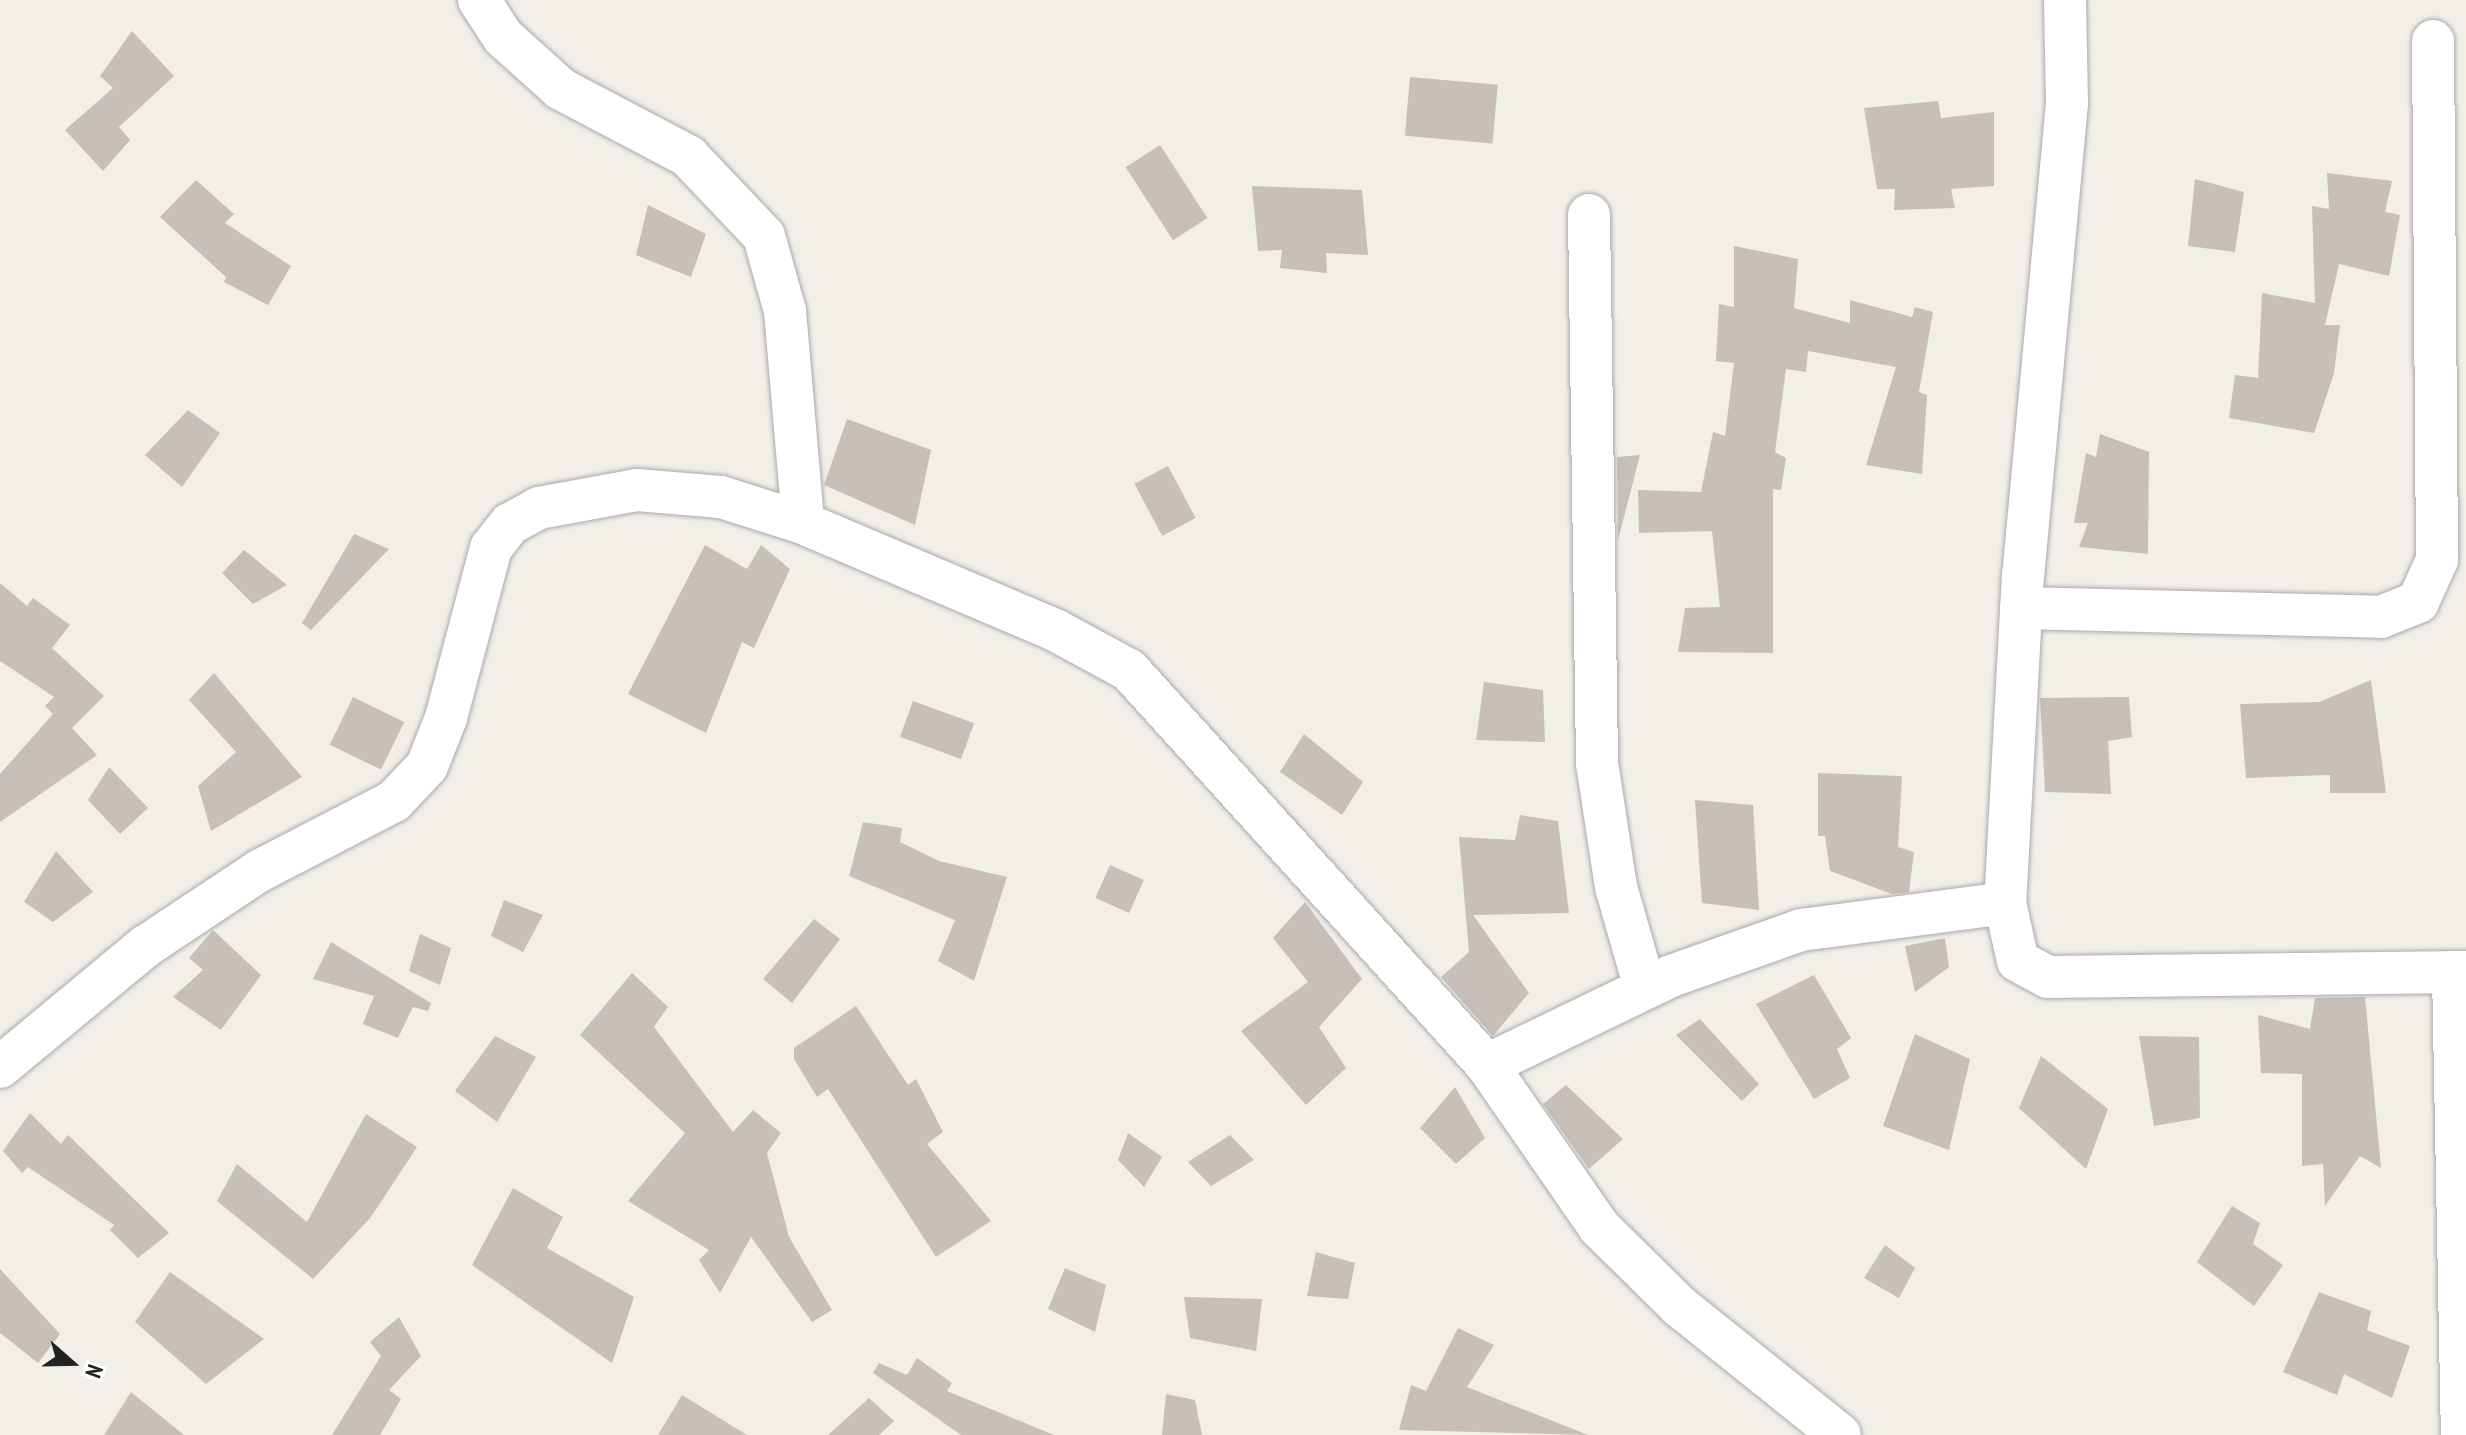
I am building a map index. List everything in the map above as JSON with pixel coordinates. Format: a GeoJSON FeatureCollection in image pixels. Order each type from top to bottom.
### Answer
{"type":"FeatureCollection","features":[{"type":"Feature","properties":{"kind":"street"},"geometry":{"type":"LineString","coordinates":[[479,0],[503,37],[561,89],[688,156],[764,236],[785,311],[803,523]]}},
{"type":"Feature","properties":{"kind":"street"},"geometry":{"type":"LineString","coordinates":[[2065,0],[2067,103],[2021,608],[2005,903],[2018,961],[2048,977],[2459,972],[2462,1435]]}},
{"type":"Feature","properties":{"kind":"street"},"geometry":{"type":"LineString","coordinates":[[2021,608],[2381,617],[2418,602],[2437,560],[2433,41]]}},
{"type":"Feature","properties":{"kind":"street"},"geometry":{"type":"LineString","coordinates":[[1589,215],[1597,763],[1616,887],[1645,988]]}},
{"type":"Feature","properties":{"kind":"street"},"geometry":{"type":"LineString","coordinates":[[0,1067],[146,946],[259,871],[394,801],[427,766],[491,548],[510,524],[539,508],[637,490],[721,497],[803,523],[1055,630],[1129,670],[1487,1065],[1599,1227],[1679,1306],[1840,1435]]}},
{"type":"Feature","properties":{"kind":"street"},"geometry":{"type":"LineString","coordinates":[[1487,1065],[1645,988],[1801,930],[2005,903]]}},
{"type":"Feature","properties":{"kind":"building"},"geometry":{"type":"Polygon","coordinates":[[[132,31],[174,76],[119,127],[130,140],[103,171],[65,130],[113,88],[100,76],[132,31]]]}},
{"type":"Feature","properties":{"kind":"building"},"geometry":{"type":"Polygon","coordinates":[[[1410,77],[1498,85],[1493,143],[1405,136],[1410,77]]]}},
{"type":"Feature","properties":{"kind":"building"},"geometry":{"type":"Polygon","coordinates":[[[1938,101],[1941,118],[1994,112],[1994,186],[1951,189],[1955,208],[1894,210],[1895,189],[1877,189],[1864,108],[1938,101]]]}},
{"type":"Feature","properties":{"kind":"building"},"geometry":{"type":"Polygon","coordinates":[[[1160,145],[1207,218],[1173,240],[1126,167],[1160,145]]]}},
{"type":"Feature","properties":{"kind":"building"},"geometry":{"type":"Polygon","coordinates":[[[2327,173],[2392,181],[2385,212],[2400,215],[2389,276],[2339,264],[2325,325],[2340,325],[2334,373],[2314,433],[2229,418],[2235,375],[2258,378],[2262,293],[2315,303],[2312,206],[2329,209],[2327,173]]]}},
{"type":"Feature","properties":{"kind":"building"},"geometry":{"type":"Polygon","coordinates":[[[2195,179],[2244,192],[2235,252],[2188,246],[2195,179]]]}},
{"type":"Feature","properties":{"kind":"building"},"geometry":{"type":"Polygon","coordinates":[[[196,180],[234,214],[225,223],[291,266],[268,305],[224,282],[226,277],[160,217],[196,180]]]}},
{"type":"Feature","properties":{"kind":"building"},"geometry":{"type":"Polygon","coordinates":[[[1252,186],[1362,190],[1368,255],[1326,253],[1327,273],[1280,268],[1282,250],[1258,251],[1252,186]]]}},
{"type":"Feature","properties":{"kind":"building"},"geometry":{"type":"Polygon","coordinates":[[[648,205],[706,234],[691,277],[636,255],[648,205]]]}},
{"type":"Feature","properties":{"kind":"building"},"geometry":{"type":"Polygon","coordinates":[[[1734,246],[1798,259],[1794,308],[1850,323],[1850,300],[1912,317],[1915,307],[1933,312],[1919,392],[1927,395],[1922,474],[1866,465],[1896,367],[1808,351],[1806,372],[1786,369],[1775,452],[1786,458],[1781,490],[1773,489],[1773,653],[1678,652],[1685,608],[1720,607],[1712,531],[1639,533],[1638,490],[1701,492],[1713,432],[1725,436],[1734,363],[1716,361],[1719,304],[1734,307],[1734,246]]]}},
{"type":"Feature","properties":{"kind":"building"},"geometry":{"type":"Polygon","coordinates":[[[188,410],[220,433],[182,487],[145,455],[188,410]]]}},
{"type":"Feature","properties":{"kind":"building"},"geometry":{"type":"Polygon","coordinates":[[[847,419],[931,450],[915,525],[824,485],[847,419]]]}},
{"type":"Feature","properties":{"kind":"building"},"geometry":{"type":"Polygon","coordinates":[[[2100,434],[2149,452],[2148,554],[2079,547],[2088,523],[2074,523],[2086,453],[2096,457],[2100,434]]]}},
{"type":"Feature","properties":{"kind":"building"},"geometry":{"type":"Polygon","coordinates":[[[1640,455],[1618,540],[1617,457],[1640,455]]]}},
{"type":"Feature","properties":{"kind":"building"},"geometry":{"type":"Polygon","coordinates":[[[1168,466],[1196,518],[1162,536],[1134,484],[1168,466]]]}},
{"type":"Feature","properties":{"kind":"building"},"geometry":{"type":"Polygon","coordinates":[[[354,534],[389,549],[311,630],[302,623],[354,534]]]}},
{"type":"Feature","properties":{"kind":"building"},"geometry":{"type":"Polygon","coordinates":[[[705,545],[747,569],[761,545],[790,569],[754,648],[742,642],[706,733],[628,694],[705,545]]]}},
{"type":"Feature","properties":{"kind":"building"},"geometry":{"type":"Polygon","coordinates":[[[244,550],[287,585],[253,604],[222,573],[244,550]]]}},
{"type":"Feature","properties":{"kind":"building"},"geometry":{"type":"Polygon","coordinates":[[[0,583],[27,606],[33,598],[70,625],[52,648],[104,696],[72,728],[97,755],[0,822],[0,774],[53,714],[45,706],[54,697],[0,661],[0,583]]]}},
{"type":"Feature","properties":{"kind":"building"},"geometry":{"type":"Polygon","coordinates":[[[214,673],[302,777],[211,831],[198,786],[236,752],[189,700],[214,673]]]}},
{"type":"Feature","properties":{"kind":"building"},"geometry":{"type":"Polygon","coordinates":[[[2371,680],[2386,793],[2330,793],[2330,775],[2246,778],[2240,704],[2319,702],[2371,680]]]}},
{"type":"Feature","properties":{"kind":"building"},"geometry":{"type":"Polygon","coordinates":[[[1484,682],[1543,690],[1545,742],[1476,740],[1484,682]]]}},
{"type":"Feature","properties":{"kind":"building"},"geometry":{"type":"Polygon","coordinates":[[[353,697],[404,722],[381,770],[330,745],[353,697]]]}},
{"type":"Feature","properties":{"kind":"building"},"geometry":{"type":"Polygon","coordinates":[[[2129,697],[2132,737],[2108,741],[2111,794],[2045,792],[2040,698],[2129,697]]]}},
{"type":"Feature","properties":{"kind":"building"},"geometry":{"type":"Polygon","coordinates":[[[913,701],[974,723],[961,759],[900,737],[913,701]]]}},
{"type":"Feature","properties":{"kind":"building"},"geometry":{"type":"Polygon","coordinates":[[[1304,734],[1363,782],[1342,815],[1280,772],[1304,734]]]}},
{"type":"Feature","properties":{"kind":"building"},"geometry":{"type":"Polygon","coordinates":[[[109,767],[148,808],[120,834],[88,800],[109,767]]]}},
{"type":"Feature","properties":{"kind":"building"},"geometry":{"type":"Polygon","coordinates":[[[1818,773],[1902,776],[1898,847],[1914,852],[1909,892],[1892,894],[1830,871],[1825,836],[1818,836],[1818,773]]]}},
{"type":"Feature","properties":{"kind":"building"},"geometry":{"type":"Polygon","coordinates":[[[1695,800],[1753,805],[1759,910],[1702,903],[1695,800]]]}},
{"type":"Feature","properties":{"kind":"building"},"geometry":{"type":"Polygon","coordinates":[[[1520,815],[1558,821],[1569,913],[1473,915],[1529,993],[1493,1036],[1441,977],[1469,952],[1459,837],[1515,840],[1520,815]]]}},
{"type":"Feature","properties":{"kind":"building"},"geometry":{"type":"Polygon","coordinates":[[[863,822],[902,828],[900,842],[939,861],[1007,877],[974,981],[938,961],[955,920],[849,876],[863,822]]]}},
{"type":"Feature","properties":{"kind":"building"},"geometry":{"type":"Polygon","coordinates":[[[56,851],[93,892],[53,922],[24,902],[56,851]]]}},
{"type":"Feature","properties":{"kind":"building"},"geometry":{"type":"Polygon","coordinates":[[[1110,865],[1144,880],[1129,913],[1095,898],[1110,865]]]}},
{"type":"Feature","properties":{"kind":"building"},"geometry":{"type":"Polygon","coordinates":[[[504,900],[543,915],[523,952],[491,936],[504,900]]]}},
{"type":"Feature","properties":{"kind":"building"},"geometry":{"type":"Polygon","coordinates":[[[1305,902],[1362,979],[1319,1027],[1346,1068],[1306,1105],[1241,1031],[1308,982],[1273,938],[1305,902]]]}},
{"type":"Feature","properties":{"kind":"building"},"geometry":{"type":"Polygon","coordinates":[[[814,919],[840,939],[792,1003],[763,979],[814,919]]]}},
{"type":"Feature","properties":{"kind":"building"},"geometry":{"type":"Polygon","coordinates":[[[213,930],[261,975],[221,1030],[173,997],[203,970],[189,958],[213,930]]]}},
{"type":"Feature","properties":{"kind":"building"},"geometry":{"type":"Polygon","coordinates":[[[420,934],[451,948],[440,985],[409,971],[420,934]]]}},
{"type":"Feature","properties":{"kind":"building"},"geometry":{"type":"Polygon","coordinates":[[[1945,938],[1949,967],[1915,992],[1905,946],[1945,938]]]}},
{"type":"Feature","properties":{"kind":"building"},"geometry":{"type":"Polygon","coordinates":[[[331,942],[431,1003],[428,1011],[413,1007],[398,1038],[363,1024],[374,996],[313,979],[331,942]]]}},
{"type":"Feature","properties":{"kind":"building"},"geometry":{"type":"Polygon","coordinates":[[[632,973],[668,1007],[654,1027],[733,1132],[753,1110],[781,1133],[767,1153],[789,1237],[832,1310],[812,1322],[751,1237],[720,1293],[699,1260],[709,1250],[628,1201],[685,1133],[580,1035],[632,973]]]}},
{"type":"Feature","properties":{"kind":"building"},"geometry":{"type":"Polygon","coordinates":[[[1814,975],[1851,1038],[1837,1049],[1850,1078],[1814,1099],[1756,1004],[1814,975]]]}},
{"type":"Feature","properties":{"kind":"building"},"geometry":{"type":"Polygon","coordinates":[[[2365,997],[2381,1168],[2360,1156],[2325,1206],[2323,1164],[2302,1166],[2302,1074],[2261,1073],[2258,1015],[2310,1029],[2315,998],[2365,997]]]}},
{"type":"Feature","properties":{"kind":"building"},"geometry":{"type":"Polygon","coordinates":[[[856,1006],[908,1085],[916,1079],[943,1132],[927,1144],[991,1221],[936,1257],[828,1089],[817,1097],[794,1059],[794,1048],[856,1006]]]}},
{"type":"Feature","properties":{"kind":"building"},"geometry":{"type":"Polygon","coordinates":[[[1700,1019],[1759,1084],[1742,1101],[1676,1035],[1700,1019]]]}},
{"type":"Feature","properties":{"kind":"building"},"geometry":{"type":"Polygon","coordinates":[[[1915,1034],[1970,1059],[1949,1150],[1883,1126],[1915,1034]]]}},
{"type":"Feature","properties":{"kind":"building"},"geometry":{"type":"Polygon","coordinates":[[[495,1036],[536,1057],[497,1122],[455,1091],[495,1036]]]}},
{"type":"Feature","properties":{"kind":"building"},"geometry":{"type":"Polygon","coordinates":[[[2139,1036],[2199,1037],[2200,1118],[2154,1126],[2139,1036]]]}},
{"type":"Feature","properties":{"kind":"building"},"geometry":{"type":"Polygon","coordinates":[[[2041,1056],[2108,1109],[2086,1169],[2019,1108],[2041,1056]]]}},
{"type":"Feature","properties":{"kind":"building"},"geometry":{"type":"Polygon","coordinates":[[[1566,1085],[1623,1139],[1589,1169],[1543,1104],[1566,1085]]]}},
{"type":"Feature","properties":{"kind":"building"},"geometry":{"type":"Polygon","coordinates":[[[1455,1087],[1485,1138],[1456,1164],[1420,1128],[1455,1087]]]}},
{"type":"Feature","properties":{"kind":"building"},"geometry":{"type":"Polygon","coordinates":[[[30,1113],[61,1144],[68,1135],[169,1233],[138,1258],[110,1230],[114,1225],[28,1167],[22,1173],[3,1151],[30,1113]]]}},
{"type":"Feature","properties":{"kind":"building"},"geometry":{"type":"Polygon","coordinates":[[[366,1114],[417,1147],[371,1217],[313,1279],[217,1201],[237,1164],[307,1222],[366,1114]]]}},
{"type":"Feature","properties":{"kind":"building"},"geometry":{"type":"Polygon","coordinates":[[[1128,1133],[1162,1157],[1144,1187],[1118,1160],[1128,1133]]]}},
{"type":"Feature","properties":{"kind":"building"},"geometry":{"type":"Polygon","coordinates":[[[1230,1135],[1254,1160],[1211,1186],[1188,1162],[1230,1135]]]}},
{"type":"Feature","properties":{"kind":"building"},"geometry":{"type":"Polygon","coordinates":[[[513,1188],[563,1217],[547,1248],[634,1297],[612,1363],[472,1265],[513,1188]]]}},
{"type":"Feature","properties":{"kind":"building"},"geometry":{"type":"Polygon","coordinates":[[[2232,1206],[2260,1223],[2253,1244],[2283,1265],[2254,1306],[2197,1262],[2232,1206]]]}},
{"type":"Feature","properties":{"kind":"building"},"geometry":{"type":"Polygon","coordinates":[[[1885,1245],[1915,1268],[1899,1298],[1864,1278],[1885,1245]]]}},
{"type":"Feature","properties":{"kind":"building"},"geometry":{"type":"Polygon","coordinates":[[[1316,1252],[1355,1263],[1348,1299],[1307,1296],[1316,1252]]]}},
{"type":"Feature","properties":{"kind":"building"},"geometry":{"type":"Polygon","coordinates":[[[1065,1268],[1106,1285],[1095,1332],[1048,1309],[1065,1268]]]}},
{"type":"Feature","properties":{"kind":"building"},"geometry":{"type":"Polygon","coordinates":[[[0,1269],[60,1334],[38,1363],[0,1333],[0,1269]]]}},
{"type":"Feature","properties":{"kind":"building"},"geometry":{"type":"Polygon","coordinates":[[[170,1272],[264,1339],[206,1384],[135,1322],[170,1272]]]}},
{"type":"Feature","properties":{"kind":"building"},"geometry":{"type":"Polygon","coordinates":[[[2319,1292],[2371,1311],[2367,1330],[2410,1346],[2392,1398],[2344,1374],[2337,1395],[2283,1372],[2319,1292]]]}},
{"type":"Feature","properties":{"kind":"building"},"geometry":{"type":"Polygon","coordinates":[[[1184,1297],[1262,1299],[1256,1351],[1190,1338],[1184,1297]]]}},
{"type":"Feature","properties":{"kind":"building"},"geometry":{"type":"Polygon","coordinates":[[[399,1317],[421,1356],[389,1390],[401,1399],[380,1435],[332,1435],[381,1356],[370,1342],[399,1317]]]}},
{"type":"Feature","properties":{"kind":"building"},"geometry":{"type":"Polygon","coordinates":[[[1458,1328],[1494,1345],[1467,1387],[1588,1435],[1399,1430],[1411,1385],[1426,1391],[1458,1328]]]}},
{"type":"Feature","properties":{"kind":"building"},"geometry":{"type":"Polygon","coordinates":[[[917,1358],[952,1383],[947,1391],[1054,1435],[961,1435],[873,1373],[879,1363],[907,1375],[917,1358]]]}},
{"type":"Feature","properties":{"kind":"building"},"geometry":{"type":"Polygon","coordinates":[[[131,1392],[184,1435],[104,1435],[131,1392]]]}},
{"type":"Feature","properties":{"kind":"building"},"geometry":{"type":"Polygon","coordinates":[[[1166,1394],[1195,1400],[1202,1435],[1162,1435],[1166,1394]]]}},
{"type":"Feature","properties":{"kind":"building"},"geometry":{"type":"Polygon","coordinates":[[[682,1395],[747,1435],[658,1435],[682,1395]]]}},
{"type":"Feature","properties":{"kind":"building"},"geometry":{"type":"Polygon","coordinates":[[[869,1398],[894,1421],[879,1435],[828,1435],[869,1398]]]}}]}
